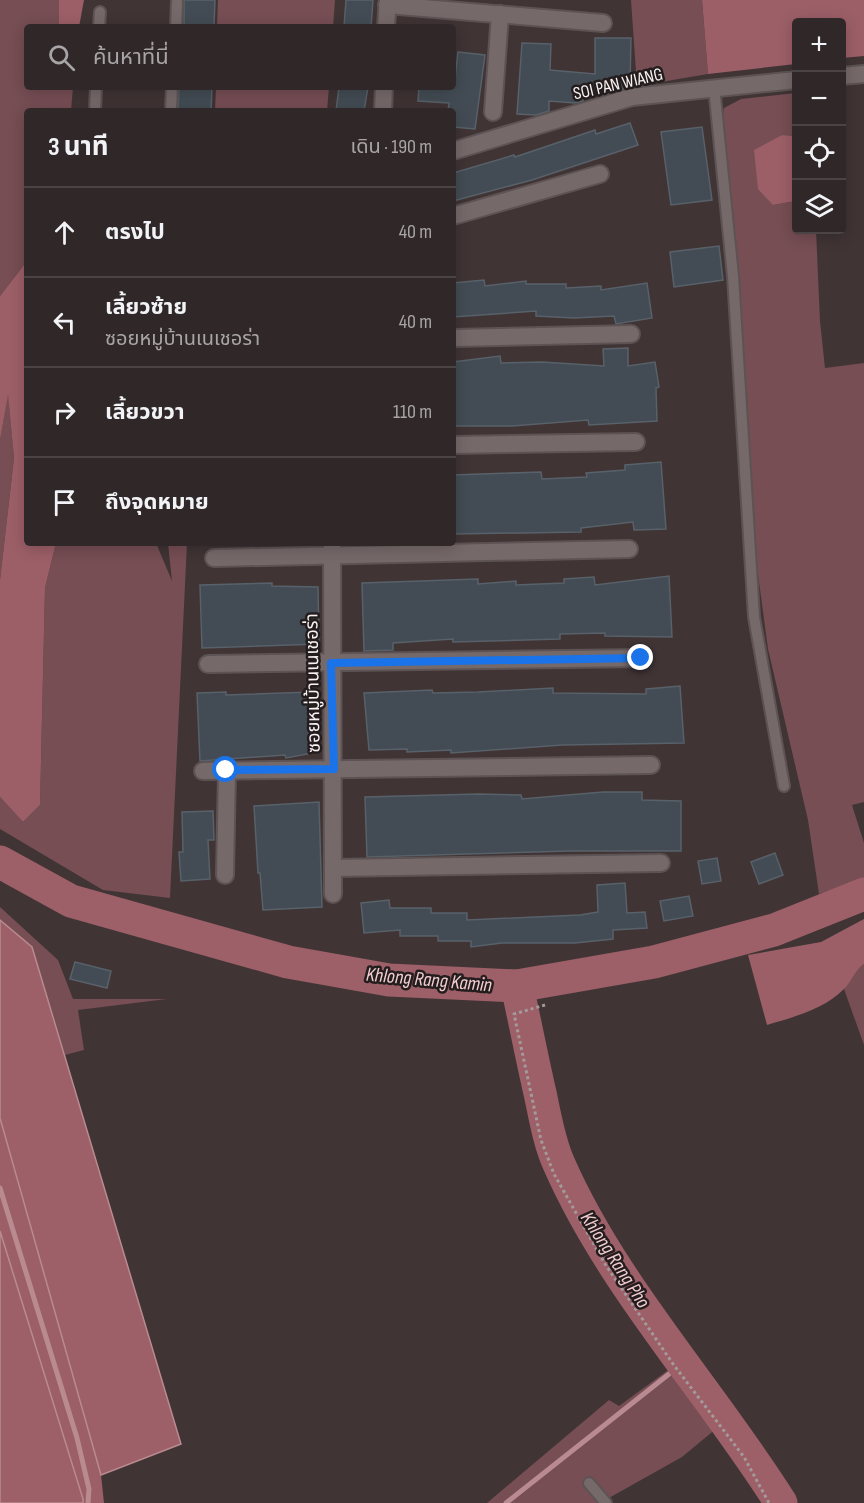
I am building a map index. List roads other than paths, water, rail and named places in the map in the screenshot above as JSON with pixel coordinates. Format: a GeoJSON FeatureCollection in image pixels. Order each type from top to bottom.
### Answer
{"type":"FeatureCollection","features":[{"type":"Feature","properties":{"kind":"street"},"geometry":{"type":"LineString","coordinates":[[386,24],[387,3],[603,23]]}},
{"type":"Feature","properties":{"kind":"street"},"geometry":{"type":"LineString","coordinates":[[493,112],[500,14]]}},
{"type":"Feature","properties":{"kind":"street"},"geometry":{"type":"LineString","coordinates":[[846,76],[864,74]]}},
{"type":"Feature","properties":{"kind":"street","name":"SOI PAN WIANG"},"geometry":{"type":"LineString","coordinates":[[456,150],[632,97],[792,80]]}},
{"type":"Feature","properties":{"kind":"street"},"geometry":{"type":"LineString","coordinates":[[383,108],[384,90]]}},
{"type":"Feature","properties":{"kind":"street"},"geometry":{"type":"LineString","coordinates":[[456,215],[600,174]]}},
{"type":"Feature","properties":{"kind":"street"},"geometry":{"type":"LineString","coordinates":[[456,338],[631,334]]}},
{"type":"Feature","properties":{"kind":"street"},"geometry":{"type":"LineString","coordinates":[[456,445],[636,442]]}},
{"type":"Feature","properties":{"kind":"street"},"geometry":{"type":"LineString","coordinates":[[214,558],[332,550],[629,549]]}},
{"type":"Feature","properties":{"kind":"street","name":"ซอยหมู่บ้านเนเชอร่า"},"geometry":{"type":"LineString","coordinates":[[332,550],[333,894]]}},
{"type":"Feature","properties":{"kind":"street"},"geometry":{"type":"LineString","coordinates":[[208,664],[641,658]]}},
{"type":"Feature","properties":{"kind":"street"},"geometry":{"type":"LineString","coordinates":[[203,771],[651,765]]}},
{"type":"Feature","properties":{"kind":"street"},"geometry":{"type":"LineString","coordinates":[[225,875],[226,770]]}},
{"type":"Feature","properties":{"kind":"street"},"geometry":{"type":"LineString","coordinates":[[333,868],[660,863]]}},
{"type":"Feature","properties":{"kind":"lane"},"geometry":{"type":"LineString","coordinates":[[176,24],[177,2]]}},
{"type":"Feature","properties":{"kind":"lane"},"geometry":{"type":"LineString","coordinates":[[99,24],[100,12]]}},
{"type":"Feature","properties":{"kind":"lane"},"geometry":{"type":"LineString","coordinates":[[714,87],[732,276],[754,617],[784,786]]}},
{"type":"Feature","properties":{"kind":"lane"},"geometry":{"type":"LineString","coordinates":[[95,108],[96,90]]}},
{"type":"Feature","properties":{"kind":"lane"},"geometry":{"type":"LineString","coordinates":[[171,108],[172,90]]}},
{"type":"Feature","properties":{"kind":"lane"},"geometry":{"type":"LineString","coordinates":[[589,1483],[606,1503]]}},
{"type":"Feature","properties":{"kind":"waterway","name":"Khlong Rang Kamin"},"geometry":{"type":"LineString","coordinates":[[0,862],[71,901],[288,962],[389,980],[517,986],[654,962],[774,930],[864,894]]}},
{"type":"Feature","properties":{"kind":"waterway","name":"Khlong Rang Pho"},"geometry":{"type":"LineString","coordinates":[[517,986],[550,1138],[559,1164],[581,1209],[634,1295],[724,1419],[781,1503]]}},
{"type":"Feature","properties":{"kind":"waterway"},"geometry":{"type":"LineString","coordinates":[[0,1188],[77,1438],[89,1489],[88,1503]]}},
{"type":"Feature","properties":{"kind":"waterway"},"geometry":{"type":"LineString","coordinates":[[506,1503],[669,1374]]}}]}
